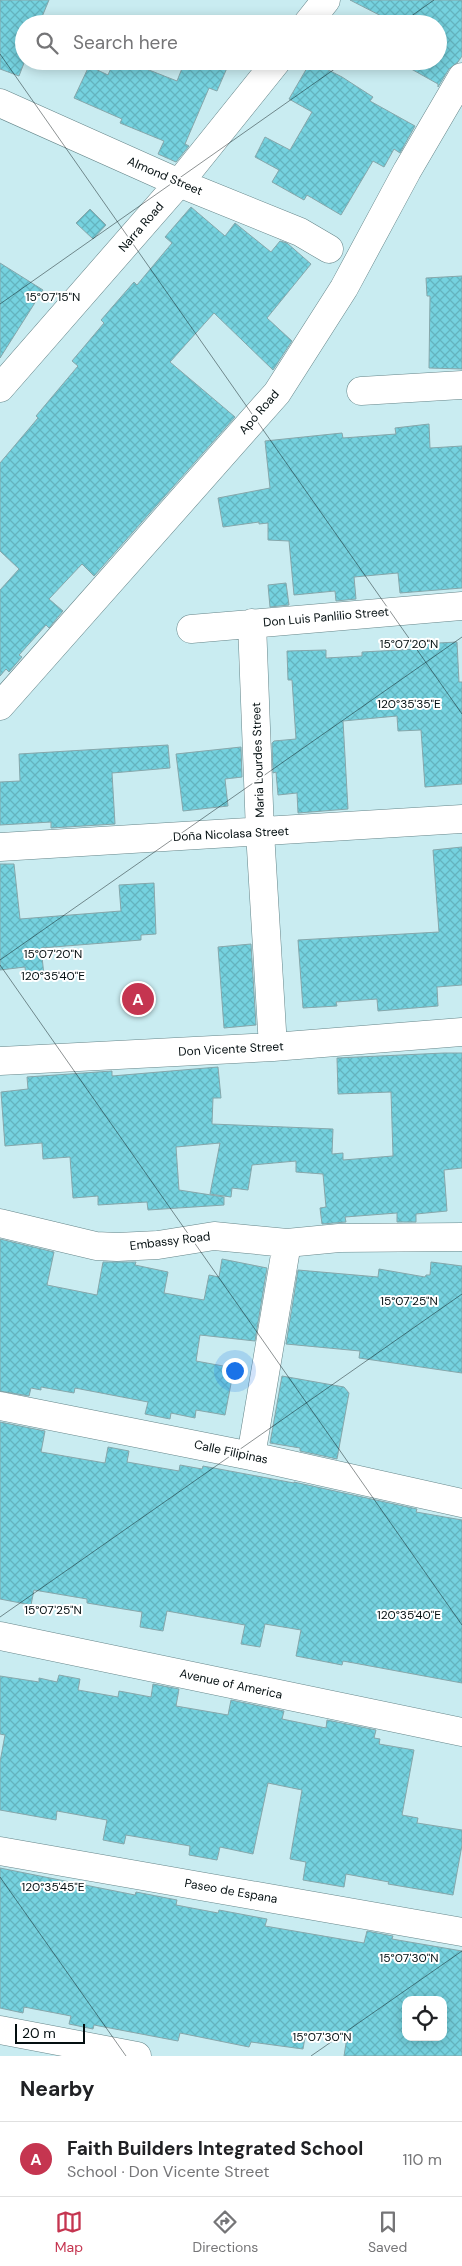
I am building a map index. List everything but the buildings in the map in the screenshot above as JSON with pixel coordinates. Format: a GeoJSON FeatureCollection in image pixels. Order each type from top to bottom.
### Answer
{"type":"FeatureCollection","features":[{"type":"Feature","properties":{"kind":"street"},"geometry":{"type":"LineString","coordinates":[[314,15],[324,1]]}},
{"type":"Feature","properties":{"kind":"street","name":"Narra Road"},"geometry":{"type":"LineString","coordinates":[[5,373],[179,183],[270,70]]}},
{"type":"Feature","properties":{"kind":"street","name":"Apo Road"},"geometry":{"type":"LineString","coordinates":[[0,706],[277,393],[344,288],[407,171],[462,77]]}},
{"type":"Feature","properties":{"kind":"street","name":"Almond Street"},"geometry":{"type":"LineString","coordinates":[[0,102],[179,183],[300,232],[330,249]]}},
{"type":"Feature","properties":{"kind":"street"},"geometry":{"type":"LineString","coordinates":[[361,391],[462,386]]}},
{"type":"Feature","properties":{"kind":"street","name":"Don Luis Panlilio Street"},"geometry":{"type":"LineString","coordinates":[[191,629],[252,622],[462,606]]}},
{"type":"Feature","properties":{"kind":"street","name":"Maria Lourdes Street"},"geometry":{"type":"LineString","coordinates":[[252,622],[260,832],[273,1047]]}},
{"type":"Feature","properties":{"kind":"street","name":"Doña Nicolasa Street"},"geometry":{"type":"LineString","coordinates":[[0,848],[462,819]]}},
{"type":"Feature","properties":{"kind":"street","name":"Don Vicente Street"},"geometry":{"type":"LineString","coordinates":[[0,1060],[273,1047],[462,1032]]}},
{"type":"Feature","properties":{"kind":"street","name":"Embassy Road"},"geometry":{"type":"LineString","coordinates":[[0,1224],[103,1246],[158,1245],[214,1236],[287,1243],[339,1238],[462,1237]]}},
{"type":"Feature","properties":{"kind":"street"},"geometry":{"type":"LineString","coordinates":[[251,1456],[287,1243]]}},
{"type":"Feature","properties":{"kind":"street","name":"Calle Filipinas"},"geometry":{"type":"LineString","coordinates":[[0,1406],[251,1456],[462,1503]]}},
{"type":"Feature","properties":{"kind":"street","name":"Avenue of America"},"geometry":{"type":"LineString","coordinates":[[0,1636],[462,1732]]}},
{"type":"Feature","properties":{"kind":"street","name":"Paseo de Espana"},"geometry":{"type":"LineString","coordinates":[[0,1851],[462,1932]]}},
{"type":"Feature","properties":{"kind":"street"},"geometry":{"type":"LineString","coordinates":[[0,2030],[138,2056]]}},
{"type":"Feature","properties":{"kind":"place","name":"Faith Builders Integrated School"},"geometry":{"type":"Point","coordinates":[138,999]}}]}
